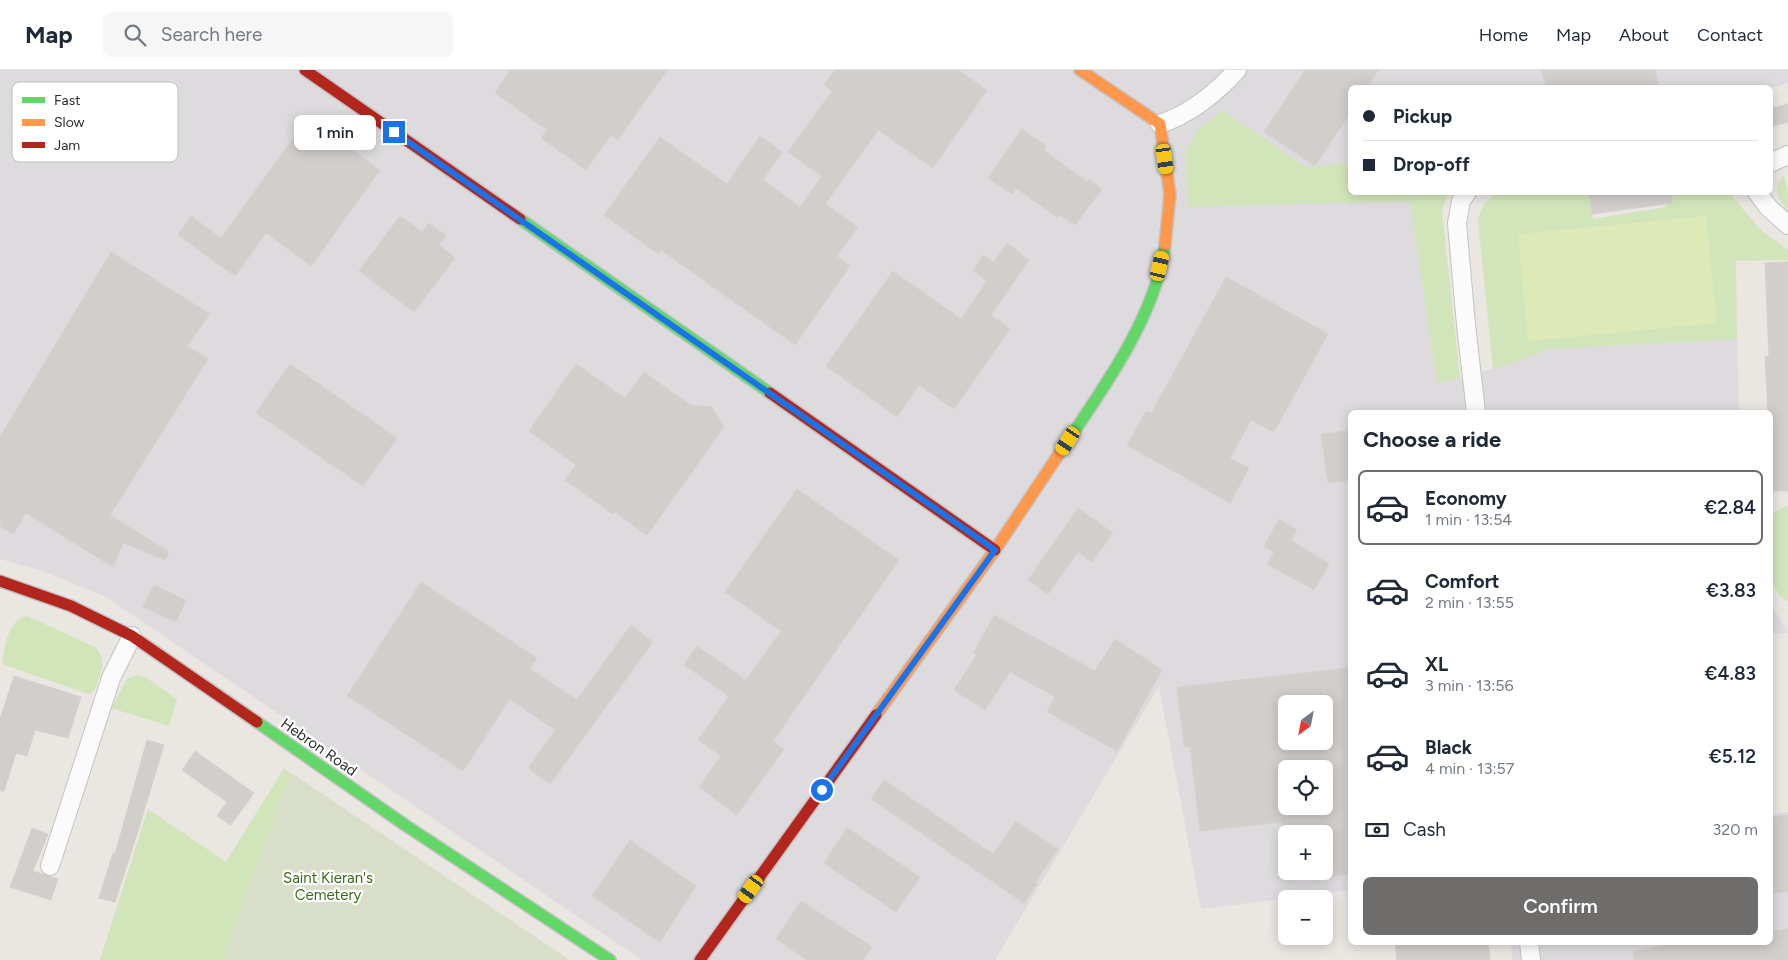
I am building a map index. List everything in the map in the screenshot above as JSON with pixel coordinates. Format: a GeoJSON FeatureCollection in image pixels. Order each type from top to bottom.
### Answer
{"type":"FeatureCollection","features":[{"type":"Feature","properties":{"kind":"street"},"geometry":{"type":"LineString","coordinates":[[305,70],[995,550]]}},
{"type":"Feature","properties":{"kind":"street"},"geometry":{"type":"LineString","coordinates":[[700,960],[995,550],[1115,371],[1152,298],[1164,250],[1170,194],[1160,124],[1080,70]]}},
{"type":"Feature","properties":{"kind":"street"},"geometry":{"type":"LineString","coordinates":[[1160,124],[1177,118],[1220,88],[1237,70]]}},
{"type":"Feature","properties":{"kind":"street"},"geometry":{"type":"LineString","coordinates":[[1773,161],[1788,155]]}},
{"type":"Feature","properties":{"kind":"street"},"geometry":{"type":"LineString","coordinates":[[1465,195],[1461,201],[1458,223],[1467,333],[1476,410]]}},
{"type":"Feature","properties":{"kind":"street"},"geometry":{"type":"LineString","coordinates":[[1759,195],[1768,207],[1788,225]]}},
{"type":"Feature","properties":{"kind":"street","name":"Hebron Road"},"geometry":{"type":"LineString","coordinates":[[1,586],[71,606],[132,636],[405,825],[610,960]]}},
{"type":"Feature","properties":{"kind":"street"},"geometry":{"type":"LineString","coordinates":[[50,866],[111,678],[132,636]]}},
{"type":"Feature","properties":{"kind":"street"},"geometry":{"type":"LineString","coordinates":[[1529,945],[1531,960]]}},
{"type":"Feature","properties":{"kind":"shaded area"},"geometry":{"type":"Polygon","coordinates":[[[0,70],[1788,70],[1788,83],[1773,87],[1773,85],[1348,85],[1348,195],[1409,195],[1437,384],[1511,364],[1548,349],[1737,339],[1739,410],[1348,410],[1348,890],[1333,892],[1333,890],[1278,890],[1278,899],[1201,909],[1159,686],[995,960],[642,960],[106,597],[43,571],[0,559],[0,70]]]}},
{"type":"Feature","properties":{"kind":"shaded area"},"geometry":{"type":"Polygon","coordinates":[[[1773,609],[1781,621],[1788,633],[1773,635],[1773,609]]]}},
{"type":"Feature","properties":{"kind":"shaded area"},"geometry":{"type":"Polygon","coordinates":[[[1788,812],[1788,960],[1512,960],[1511,945],[1773,945],[1773,814],[1788,812]]]}},
{"type":"Feature","properties":{"kind":"green space"},"geometry":{"type":"Polygon","coordinates":[[[1222,110],[1307,168],[1348,163],[1348,195],[1447,195],[1442,210],[1460,378],[1437,384],[1410,201],[1187,207],[1186,153],[1196,132],[1222,110]]]}},
{"type":"Feature","properties":{"kind":"green space"},"geometry":{"type":"Polygon","coordinates":[[[1784,175],[1788,192],[1788,210],[1781,202],[1777,193],[1778,184],[1784,175]]]}},
{"type":"Feature","properties":{"kind":"green space"},"geometry":{"type":"Polygon","coordinates":[[[1494,195],[1589,195],[1593,219],[1666,207],[1665,195],[1731,195],[1762,231],[1788,250],[1788,260],[1736,261],[1737,339],[1548,349],[1493,369],[1478,221],[1480,212],[1494,195]]]}},
{"type":"Feature","properties":{"kind":"green space"},"geometry":{"type":"Polygon","coordinates":[[[1706,216],[1717,323],[1528,341],[1518,234],[1706,216]]]}},
{"type":"Feature","properties":{"kind":"green space"},"geometry":{"type":"Polygon","coordinates":[[[1788,505],[1788,602],[1780,596],[1773,584],[1773,513],[1788,505]]]}},
{"type":"Feature","properties":{"kind":"green space"},"geometry":{"type":"Polygon","coordinates":[[[27,616],[95,647],[102,658],[102,668],[94,691],[88,694],[2,664],[6,642],[11,629],[15,623],[27,616]]]}},
{"type":"Feature","properties":{"kind":"green space"},"geometry":{"type":"Polygon","coordinates":[[[136,675],[145,677],[177,699],[169,726],[111,708],[127,679],[136,675]]]}},
{"type":"Feature","properties":{"kind":"green space"},"geometry":{"type":"Polygon","coordinates":[[[284,768],[291,773],[223,960],[100,960],[148,809],[226,862],[284,768]]]}},
{"type":"Feature","properties":{"kind":"green space","name":"Saint Kieran's Cemetery"},"geometry":{"type":"Polygon","coordinates":[[[291,773],[570,960],[223,960],[291,773]]]}},
{"type":"Feature","properties":{"kind":"building"},"geometry":{"type":"Polygon","coordinates":[[[510,70],[667,70],[618,140],[611,135],[586,170],[541,138],[547,130],[495,93],[510,70]]]}},
{"type":"Feature","properties":{"kind":"building"},"geometry":{"type":"Polygon","coordinates":[[[835,70],[958,70],[987,90],[933,168],[878,130],[825,204],[858,227],[837,256],[850,266],[795,345],[661,250],[658,254],[604,215],[660,137],[727,184],[760,136],[782,152],[763,180],[800,207],[822,176],[788,152],[832,91],[824,85],[835,70]]]}},
{"type":"Feature","properties":{"kind":"building"},"geometry":{"type":"Polygon","coordinates":[[[1305,70],[1378,70],[1369,85],[1348,85],[1348,116],[1315,166],[1264,132],[1305,70]]]}},
{"type":"Feature","properties":{"kind":"building"},"geometry":{"type":"Polygon","coordinates":[[[1542,70],[1655,70],[1658,85],[1545,85],[1542,70]]]}},
{"type":"Feature","properties":{"kind":"building"},"geometry":{"type":"Polygon","coordinates":[[[1788,104],[1788,122],[1773,126],[1773,108],[1788,104]]]}},
{"type":"Feature","properties":{"kind":"building"},"geometry":{"type":"Polygon","coordinates":[[[308,118],[380,170],[311,266],[266,233],[235,276],[178,235],[191,216],[221,238],[308,118]]]}},
{"type":"Feature","properties":{"kind":"building"},"geometry":{"type":"Polygon","coordinates":[[[1022,129],[1046,146],[1044,150],[1087,182],[1089,179],[1102,189],[1075,225],[1060,215],[1058,218],[1016,188],[1012,194],[988,178],[1022,129]]]}},
{"type":"Feature","properties":{"kind":"building"},"geometry":{"type":"Polygon","coordinates":[[[1589,195],[1671,195],[1672,203],[1592,214],[1589,195]]]}},
{"type":"Feature","properties":{"kind":"building"},"geometry":{"type":"Polygon","coordinates":[[[400,216],[422,232],[429,223],[446,235],[439,245],[455,258],[414,312],[359,271],[400,216]]]}},
{"type":"Feature","properties":{"kind":"building"},"geometry":{"type":"Polygon","coordinates":[[[1007,243],[1029,260],[991,315],[1010,329],[954,409],[919,385],[897,417],[826,366],[893,271],[961,319],[987,281],[973,271],[983,255],[994,262],[1007,243]]]}},
{"type":"Feature","properties":{"kind":"building"},"geometry":{"type":"Polygon","coordinates":[[[111,252],[210,314],[187,346],[208,359],[110,515],[169,552],[165,560],[123,543],[113,567],[26,513],[13,534],[0,526],[0,437],[111,252]]]}},
{"type":"Feature","properties":{"kind":"building"},"geometry":{"type":"Polygon","coordinates":[[[1788,262],[1788,491],[1773,491],[1773,410],[1768,410],[1765,356],[1769,356],[1765,263],[1788,262]]]}},
{"type":"Feature","properties":{"kind":"building"},"geometry":{"type":"Polygon","coordinates":[[[1226,277],[1328,334],[1274,432],[1251,420],[1230,458],[1249,468],[1230,503],[1127,445],[1146,411],[1151,414],[1226,277]]]}},
{"type":"Feature","properties":{"kind":"building"},"geometry":{"type":"Polygon","coordinates":[[[290,364],[397,438],[363,486],[256,413],[290,364]]]}},
{"type":"Feature","properties":{"kind":"building"},"geometry":{"type":"Polygon","coordinates":[[[576,364],[625,398],[644,372],[690,405],[712,407],[724,427],[647,535],[565,480],[576,465],[529,431],[576,364]]]}},
{"type":"Feature","properties":{"kind":"building"},"geometry":{"type":"Polygon","coordinates":[[[1348,431],[1348,480],[1328,483],[1321,434],[1348,431]]]}},
{"type":"Feature","properties":{"kind":"building"},"geometry":{"type":"Polygon","coordinates":[[[797,489],[899,560],[773,741],[784,749],[737,815],[699,787],[721,756],[698,740],[729,696],[684,665],[697,646],[746,680],[781,631],[725,592],[797,489]]]}},
{"type":"Feature","properties":{"kind":"building"},"geometry":{"type":"Polygon","coordinates":[[[1078,508],[1113,533],[1092,562],[1078,552],[1048,594],[1028,580],[1078,508]]]}},
{"type":"Feature","properties":{"kind":"building"},"geometry":{"type":"Polygon","coordinates":[[[1279,519],[1297,530],[1291,540],[1329,564],[1314,590],[1267,564],[1274,552],[1264,546],[1279,519]]]}},
{"type":"Feature","properties":{"kind":"building"},"geometry":{"type":"Polygon","coordinates":[[[421,582],[537,658],[530,669],[577,700],[631,625],[653,642],[550,784],[528,768],[555,730],[510,699],[463,771],[347,696],[421,582]]]}},
{"type":"Feature","properties":{"kind":"building"},"geometry":{"type":"Polygon","coordinates":[[[154,585],[186,600],[176,622],[143,607],[154,585]]]}},
{"type":"Feature","properties":{"kind":"building"},"geometry":{"type":"Polygon","coordinates":[[[994,615],[1095,671],[1115,639],[1162,670],[1117,751],[1047,712],[1055,697],[1010,672],[985,710],[954,690],[977,654],[974,652],[994,615]]]}},
{"type":"Feature","properties":{"kind":"building"},"geometry":{"type":"Polygon","coordinates":[[[1348,668],[1348,874],[1333,876],[1333,825],[1282,825],[1282,822],[1200,831],[1190,747],[1184,747],[1177,687],[1348,668]]]}},
{"type":"Feature","properties":{"kind":"building"},"geometry":{"type":"Polygon","coordinates":[[[14,676],[81,697],[68,738],[35,730],[27,756],[16,753],[4,791],[0,791],[0,719],[14,676]]]}},
{"type":"Feature","properties":{"kind":"building"},"geometry":{"type":"Polygon","coordinates":[[[147,740],[164,745],[138,831],[115,902],[99,898],[113,853],[115,854],[147,740]]]}},
{"type":"Feature","properties":{"kind":"building"},"geometry":{"type":"Polygon","coordinates":[[[195,751],[254,793],[231,825],[217,816],[227,802],[182,770],[195,751]]]}},
{"type":"Feature","properties":{"kind":"building"},"geometry":{"type":"Polygon","coordinates":[[[884,780],[993,854],[1016,821],[1058,849],[1024,903],[871,799],[884,780]]]}},
{"type":"Feature","properties":{"kind":"building"},"geometry":{"type":"Polygon","coordinates":[[[1788,815],[1788,891],[1773,894],[1773,817],[1788,815]]]}},
{"type":"Feature","properties":{"kind":"building"},"geometry":{"type":"Polygon","coordinates":[[[32,828],[48,834],[33,871],[58,879],[51,900],[10,887],[32,828]]]}},
{"type":"Feature","properties":{"kind":"building"},"geometry":{"type":"Polygon","coordinates":[[[847,828],[920,877],[896,912],[824,863],[847,828]]]}},
{"type":"Feature","properties":{"kind":"building"},"geometry":{"type":"Polygon","coordinates":[[[630,840],[696,886],[660,942],[592,896],[630,840]]]}},
{"type":"Feature","properties":{"kind":"building"},"geometry":{"type":"Polygon","coordinates":[[[801,901],[872,947],[863,960],[807,960],[776,939],[801,901]]]}},
{"type":"Feature","properties":{"kind":"building"},"geometry":{"type":"Polygon","coordinates":[[[1788,929],[1788,960],[1634,960],[1633,952],[1667,945],[1773,945],[1773,932],[1788,929]]]}},
{"type":"Feature","properties":{"kind":"building"},"geometry":{"type":"Polygon","coordinates":[[[1395,945],[1488,945],[1490,960],[1397,960],[1395,945]]]}},
{"type":"Feature","properties":{"kind":"traffic: fast"},"geometry":{"type":"LineString","coordinates":[[520,219],[770,393]]}},
{"type":"Feature","properties":{"kind":"traffic: fast"},"geometry":{"type":"LineString","coordinates":[[1071,436],[1129,345],[1152,295],[1165,245]]}},
{"type":"Feature","properties":{"kind":"traffic: fast"},"geometry":{"type":"LineString","coordinates":[[257,722],[405,825],[610,960]]}},
{"type":"Feature","properties":{"kind":"traffic: slow"},"geometry":{"type":"LineString","coordinates":[[1080,70],[1160,124],[1170,194],[1165,245]]}},
{"type":"Feature","properties":{"kind":"traffic: slow"},"geometry":{"type":"LineString","coordinates":[[876,715],[995,550],[1071,436]]}},
{"type":"Feature","properties":{"kind":"traffic: jam"},"geometry":{"type":"LineString","coordinates":[[305,70],[520,219]]}},
{"type":"Feature","properties":{"kind":"traffic: jam"},"geometry":{"type":"LineString","coordinates":[[770,393],[995,550]]}},
{"type":"Feature","properties":{"kind":"traffic: jam"},"geometry":{"type":"LineString","coordinates":[[0,581],[71,606],[132,636],[257,722]]}},
{"type":"Feature","properties":{"kind":"traffic: jam"},"geometry":{"type":"LineString","coordinates":[[700,960],[876,715]]}},
{"type":"Feature","properties":{"kind":"route"},"geometry":{"type":"LineString","coordinates":[[394,132],[995,550],[822,790]]}}]}
